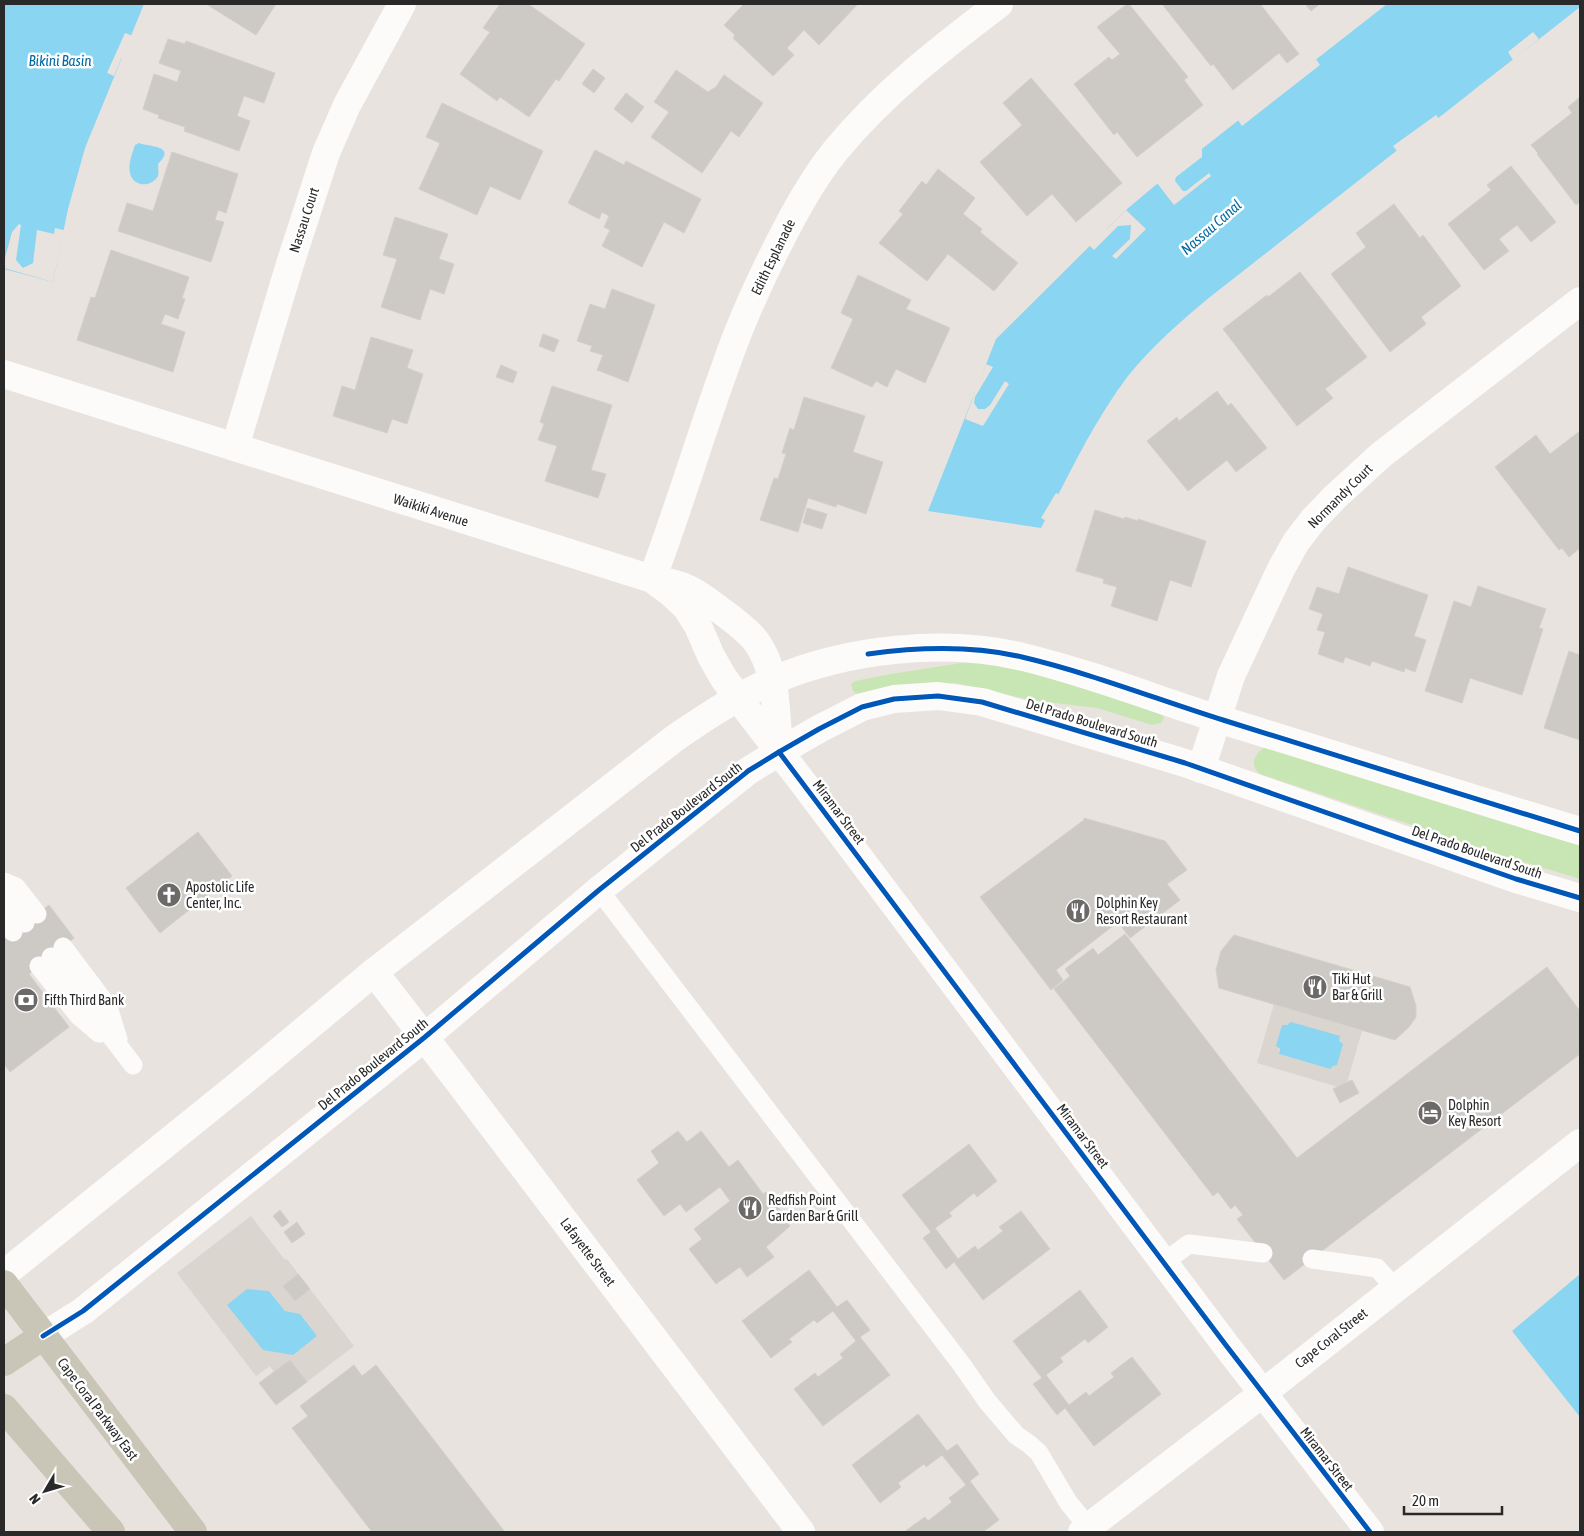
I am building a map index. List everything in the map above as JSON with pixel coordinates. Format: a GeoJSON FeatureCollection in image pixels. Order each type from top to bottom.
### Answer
{"type":"FeatureCollection","features":[{"type":"Feature","properties":{"kind":"main road","name":"Cape Coral Parkway East"},"geometry":{"type":"LineString","coordinates":[[4,1284],[193,1532]]}},
{"type":"Feature","properties":{"kind":"main road","name":"Del Prado Boulevard South"},"geometry":{"type":"LineString","coordinates":[[4,1362],[43,1336]]}},
{"type":"Feature","properties":{"kind":"main road"},"geometry":{"type":"LineString","coordinates":[[4,1408],[111,1532]]}},
{"type":"Feature","properties":{"kind":"street","name":"Nassau Court"},"geometry":{"type":"LineString","coordinates":[[235,447],[290,264],[326,154],[347,105],[402,4]]}},
{"type":"Feature","properties":{"kind":"street","name":"Edith Esplanade"},"geometry":{"type":"LineString","coordinates":[[652,580],[726,364],[758,285],[790,220],[835,151],[854,129],[924,62],[999,4]]}},
{"type":"Feature","properties":{"kind":"street","name":"Normandy Court"},"geometry":{"type":"LineString","coordinates":[[1201,768],[1231,676],[1257,617],[1296,542],[1313,520],[1335,497],[1381,456],[1580,301]]}},
{"type":"Feature","properties":{"kind":"street","name":"Waikiki Avenue"},"geometry":{"type":"LineString","coordinates":[[4,374],[652,580],[671,593],[686,607],[698,626],[711,656],[738,698],[779,752]]}},
{"type":"Feature","properties":{"kind":"street"},"geometry":{"type":"LineString","coordinates":[[652,580],[681,584],[703,597],[735,621],[756,641],[774,680],[779,752]]}},
{"type":"Feature","properties":{"kind":"street"},"geometry":{"type":"LineString","coordinates":[[4,1274],[242,1083],[374,972],[675,738],[738,698],[774,680],[804,670],[868,654],[912,649],[945,648],[1021,656],[1580,831]]}},
{"type":"Feature","properties":{"kind":"street","name":"Del Prado Boulevard South"},"geometry":{"type":"LineString","coordinates":[[43,1336],[83,1312],[425,1037],[599,890],[748,771],[862,707],[894,699],[938,696],[982,702],[1201,768],[1516,879],[1580,898]]}},
{"type":"Feature","properties":{"kind":"street","name":"Miramar Street"},"geometry":{"type":"LineString","coordinates":[[779,752],[1370,1532]]}},
{"type":"Feature","properties":{"kind":"street","name":"Lafayette Street"},"geometry":{"type":"LineString","coordinates":[[374,972],[802,1532]]}},
{"type":"Feature","properties":{"kind":"street","name":"Cape Coral Street"},"geometry":{"type":"LineString","coordinates":[[1085,1530],[1580,1144]]}},
{"type":"Feature","properties":{"kind":"lane"},"geometry":{"type":"LineString","coordinates":[[4,882],[16,887],[20,922]]}},
{"type":"Feature","properties":{"kind":"lane"},"geometry":{"type":"LineString","coordinates":[[599,890],[962,1365],[987,1401],[1016,1435],[1039,1453],[1085,1530]]}},
{"type":"Feature","properties":{"kind":"lane"},"geometry":{"type":"LineString","coordinates":[[4,895],[20,922]]}},
{"type":"Feature","properties":{"kind":"lane"},"geometry":{"type":"LineString","coordinates":[[120,1049],[109,1010],[98,993],[51,956],[79,1016],[120,1049],[133,1065]]}},
{"type":"Feature","properties":{"kind":"lane"},"geometry":{"type":"LineString","coordinates":[[1164,1262],[1188,1244],[1263,1253]]}},
{"type":"Feature","properties":{"kind":"lane"},"geometry":{"type":"LineString","coordinates":[[1312,1259],[1377,1268],[1395,1288]]}},
{"type":"Feature","properties":{"kind":"green space"},"geometry":{"type":"Polygon","coordinates":[[[981,660],[1034,670],[1162,714],[1164,718],[1161,723],[1152,725],[1097,708],[1030,700],[956,683],[924,683],[857,694],[853,691],[851,684],[855,681],[891,674],[981,660]]]}},
{"type":"Feature","properties":{"kind":"green space"},"geometry":{"type":"Polygon","coordinates":[[[1268,746],[1580,845],[1580,879],[1504,856],[1260,774],[1254,766],[1255,758],[1260,751],[1268,746]]]}},
{"type":"Feature","properties":{"kind":"shaded area"},"geometry":{"type":"Polygon","coordinates":[[[1274,1004],[1362,1031],[1347,1083],[1338,1087],[1257,1063],[1274,1004]],[[1291,1023],[1282,1025],[1277,1047],[1280,1051],[1279,1054],[1330,1069],[1334,1065],[1342,1044],[1339,1041],[1339,1037],[1291,1023]]]}},
{"type":"Feature","properties":{"kind":"shaded area"},"geometry":{"type":"Polygon","coordinates":[[[251,1216],[285,1260],[287,1259],[354,1346],[307,1382],[290,1360],[274,1372],[270,1366],[256,1376],[177,1273],[251,1216]],[[269,1291],[293,1355],[285,1311],[269,1291]]]}},
{"type":"Feature","properties":{"kind":"water","name":"Bikini Basin"},"geometry":{"type":"Polygon","coordinates":[[[4,4],[144,4],[85,148],[68,209],[53,282],[4,269],[4,4]]]}},
{"type":"Feature","properties":{"kind":"water","name":"Nassau Canal"},"geometry":{"type":"Polygon","coordinates":[[[1387,4],[1580,4],[1580,7],[1210,297],[1157,344],[1128,376],[1103,412],[1041,528],[928,511],[996,339],[1126,210],[1387,4]]]}},
{"type":"Feature","properties":{"kind":"water"},"geometry":{"type":"Polygon","coordinates":[[[139,143],[159,148],[165,153],[158,164],[158,176],[151,183],[147,184],[138,183],[132,178],[130,173],[135,145],[139,143]]]}},
{"type":"Feature","properties":{"kind":"water"},"geometry":{"type":"Polygon","coordinates":[[[1291,1022],[1340,1036],[1339,1041],[1343,1044],[1337,1065],[1330,1069],[1279,1054],[1280,1049],[1276,1046],[1282,1025],[1287,1025],[1291,1022]]]}},
{"type":"Feature","properties":{"kind":"water"},"geometry":{"type":"Polygon","coordinates":[[[1580,1274],[1580,1417],[1512,1331],[1580,1274]]]}},
{"type":"Feature","properties":{"kind":"water"},"geometry":{"type":"Polygon","coordinates":[[[247,1289],[269,1291],[285,1311],[300,1314],[317,1336],[293,1355],[263,1350],[227,1305],[247,1289]]]}},
{"type":"Feature","properties":{"kind":"pier"},"geometry":{"type":"Polygon","coordinates":[[[1533,32],[1539,39],[1519,55],[1520,57],[1475,92],[1474,90],[1513,60],[1508,52],[1533,32]]]}},
{"type":"Feature","properties":{"kind":"pier"},"geometry":{"type":"Polygon","coordinates":[[[125,33],[133,36],[114,76],[107,73],[125,33]]]}},
{"type":"Feature","properties":{"kind":"pier"},"geometry":{"type":"Polygon","coordinates":[[[1316,59],[1320,65],[1242,126],[1238,120],[1267,97],[1266,95],[1316,59]]]}},
{"type":"Feature","properties":{"kind":"pier"},"geometry":{"type":"Polygon","coordinates":[[[1436,115],[1440,120],[1397,151],[1393,146],[1436,115]]]}},
{"type":"Feature","properties":{"kind":"pier"},"geometry":{"type":"Polygon","coordinates":[[[1202,148],[1202,157],[1176,177],[1175,181],[1183,191],[1186,191],[1209,173],[1211,176],[1174,205],[1157,183],[1180,166],[1178,163],[1202,148]]]}},
{"type":"Feature","properties":{"kind":"pier"},"geometry":{"type":"Polygon","coordinates":[[[1126,210],[1146,229],[1116,259],[1112,256],[1130,239],[1131,225],[1118,226],[1094,250],[1088,244],[1126,210]]]}},
{"type":"Feature","properties":{"kind":"pier"},"geometry":{"type":"Polygon","coordinates":[[[19,224],[21,225],[16,260],[23,268],[33,263],[37,230],[54,234],[55,228],[64,230],[53,282],[4,268],[12,232],[19,224]]]}},
{"type":"Feature","properties":{"kind":"pier"},"geometry":{"type":"Polygon","coordinates":[[[986,364],[993,367],[975,397],[974,403],[978,409],[985,409],[990,405],[1005,381],[1009,384],[983,426],[965,419],[975,392],[973,390],[986,364]]]}},
{"type":"Feature","properties":{"kind":"pier"},"geometry":{"type":"Polygon","coordinates":[[[1056,493],[1061,496],[1047,521],[1041,518],[1056,493]]]}},
{"type":"Feature","properties":{"kind":"building"},"geometry":{"type":"Polygon","coordinates":[[[206,4],[276,4],[256,35],[206,4]]]}},
{"type":"Feature","properties":{"kind":"building"},"geometry":{"type":"Polygon","coordinates":[[[500,4],[528,4],[585,44],[559,81],[556,79],[529,117],[500,97],[497,101],[460,74],[490,32],[483,28],[500,4]]]}},
{"type":"Feature","properties":{"kind":"building"},"geometry":{"type":"Polygon","coordinates":[[[744,4],[857,5],[819,45],[804,30],[787,48],[794,55],[773,76],[733,38],[735,35],[724,25],[744,4]]]}},
{"type":"Feature","properties":{"kind":"building"},"geometry":{"type":"Polygon","coordinates":[[[1129,4],[1188,77],[1184,80],[1203,105],[1137,157],[1117,132],[1114,135],[1074,84],[1109,57],[1112,60],[1120,54],[1097,27],[1129,4]]]}},
{"type":"Feature","properties":{"kind":"building"},"geometry":{"type":"Polygon","coordinates":[[[1162,4],[1263,4],[1261,5],[1299,54],[1287,63],[1279,53],[1233,90],[1213,64],[1211,66],[1162,4]]]}},
{"type":"Feature","properties":{"kind":"building"},"geometry":{"type":"Polygon","coordinates":[[[1305,4],[1320,4],[1311,11],[1305,4]]]}},
{"type":"Feature","properties":{"kind":"building"},"geometry":{"type":"Polygon","coordinates":[[[168,39],[185,44],[186,41],[275,73],[264,103],[244,96],[237,116],[250,121],[239,151],[184,131],[185,127],[158,118],[159,115],[143,109],[154,74],[177,82],[181,71],[159,63],[168,39]]]}},
{"type":"Feature","properties":{"kind":"building"},"geometry":{"type":"Polygon","coordinates":[[[593,69],[605,78],[594,93],[582,84],[593,69]]]}},
{"type":"Feature","properties":{"kind":"building"},"geometry":{"type":"Polygon","coordinates":[[[676,70],[708,92],[716,87],[724,75],[763,103],[739,137],[731,131],[702,173],[651,137],[669,112],[654,102],[676,70]]]}},
{"type":"Feature","properties":{"kind":"building"},"geometry":{"type":"Polygon","coordinates":[[[1031,78],[1122,183],[1076,222],[1052,194],[1027,216],[980,162],[1022,125],[1003,103],[1031,78]]]}},
{"type":"Feature","properties":{"kind":"building"},"geometry":{"type":"Polygon","coordinates":[[[626,93],[644,107],[632,123],[614,109],[626,93]]]}},
{"type":"Feature","properties":{"kind":"building"},"geometry":{"type":"Polygon","coordinates":[[[1580,97],[1580,202],[1576,205],[1531,145],[1572,113],[1568,107],[1580,97]]]}},
{"type":"Feature","properties":{"kind":"building"},"geometry":{"type":"Polygon","coordinates":[[[442,103],[543,151],[520,200],[490,186],[477,215],[419,189],[440,143],[426,137],[442,103]]]}},
{"type":"Feature","properties":{"kind":"building"},"geometry":{"type":"Polygon","coordinates":[[[595,150],[624,165],[626,161],[701,199],[684,233],[664,222],[642,267],[602,246],[610,230],[604,227],[609,216],[602,212],[599,219],[568,203],[595,150]]]}},
{"type":"Feature","properties":{"kind":"building"},"geometry":{"type":"Polygon","coordinates":[[[172,152],[238,174],[226,213],[218,210],[215,220],[224,222],[211,262],[118,231],[127,203],[153,211],[172,152]]]}},
{"type":"Feature","properties":{"kind":"building"},"geometry":{"type":"Polygon","coordinates":[[[1511,166],[1556,222],[1531,242],[1517,225],[1499,239],[1509,251],[1484,270],[1448,224],[1491,190],[1487,185],[1511,166]]]}},
{"type":"Feature","properties":{"kind":"building"},"geometry":{"type":"Polygon","coordinates":[[[938,169],[975,198],[963,214],[982,229],[980,232],[1018,263],[994,291],[948,254],[927,281],[879,243],[903,214],[899,211],[922,181],[926,185],[938,169]]]}},
{"type":"Feature","properties":{"kind":"building"},"geometry":{"type":"Polygon","coordinates":[[[1394,204],[1420,238],[1423,235],[1461,286],[1421,317],[1426,324],[1390,352],[1331,274],[1366,247],[1356,233],[1394,204]]]}},
{"type":"Feature","properties":{"kind":"building"},"geometry":{"type":"Polygon","coordinates":[[[395,217],[448,234],[439,259],[454,264],[444,294],[430,289],[420,320],[381,307],[397,259],[383,255],[395,217]]]}},
{"type":"Feature","properties":{"kind":"building"},"geometry":{"type":"Polygon","coordinates":[[[111,250],[189,277],[182,298],[185,299],[178,319],[165,314],[161,324],[185,332],[173,372],[77,340],[91,297],[95,298],[111,250]]]}},
{"type":"Feature","properties":{"kind":"building"},"geometry":{"type":"Polygon","coordinates":[[[1300,272],[1367,357],[1325,389],[1333,398],[1297,426],[1223,329],[1300,272]]]}},
{"type":"Feature","properties":{"kind":"building"},"geometry":{"type":"Polygon","coordinates":[[[858,275],[911,300],[906,309],[950,328],[925,383],[896,369],[887,387],[876,381],[872,387],[831,368],[853,319],[841,313],[858,275]]]}},
{"type":"Feature","properties":{"kind":"building"},"geometry":{"type":"Polygon","coordinates":[[[612,289],[655,305],[628,382],[597,370],[603,355],[590,351],[592,346],[577,341],[590,304],[605,309],[612,289]]]}},
{"type":"Feature","properties":{"kind":"building"},"geometry":{"type":"Polygon","coordinates":[[[543,334],[559,340],[554,352],[539,346],[543,334]]]}},
{"type":"Feature","properties":{"kind":"building"},"geometry":{"type":"Polygon","coordinates":[[[371,337],[413,350],[407,368],[423,374],[407,424],[392,419],[387,433],[333,416],[342,386],[355,390],[371,337]]]}},
{"type":"Feature","properties":{"kind":"building"},"geometry":{"type":"Polygon","coordinates":[[[501,365],[517,372],[513,383],[496,377],[501,365]]]}},
{"type":"Feature","properties":{"kind":"building"},"geometry":{"type":"Polygon","coordinates":[[[552,386],[612,405],[591,470],[606,474],[598,498],[545,481],[557,446],[538,440],[544,424],[540,422],[552,386]]]}},
{"type":"Feature","properties":{"kind":"building"},"geometry":{"type":"Polygon","coordinates":[[[1217,391],[1228,406],[1231,403],[1267,448],[1236,472],[1227,460],[1188,491],[1147,441],[1177,417],[1179,421],[1217,391]]]}},
{"type":"Feature","properties":{"kind":"building"},"geometry":{"type":"Polygon","coordinates":[[[804,397],[865,416],[853,452],[883,462],[866,514],[837,504],[836,507],[808,498],[798,532],[760,520],[774,478],[778,479],[786,454],[782,453],[790,428],[794,430],[804,397]]]}},
{"type":"Feature","properties":{"kind":"building"},"geometry":{"type":"Polygon","coordinates":[[[1580,431],[1580,548],[1569,557],[1562,548],[1559,550],[1495,467],[1536,435],[1550,454],[1580,431]]]}},
{"type":"Feature","properties":{"kind":"building"},"geometry":{"type":"Polygon","coordinates":[[[807,508],[827,514],[822,529],[803,523],[807,508]]]}},
{"type":"Feature","properties":{"kind":"building"},"geometry":{"type":"Polygon","coordinates":[[[1095,510],[1124,519],[1125,517],[1138,521],[1138,519],[1206,541],[1191,587],[1170,580],[1157,621],[1111,606],[1117,587],[1103,583],[1104,579],[1076,571],[1095,510]]]}},
{"type":"Feature","properties":{"kind":"building"},"geometry":{"type":"Polygon","coordinates":[[[1348,567],[1428,595],[1414,636],[1426,640],[1415,672],[1405,668],[1404,672],[1372,661],[1370,666],[1345,657],[1343,663],[1318,654],[1325,632],[1317,630],[1323,614],[1309,609],[1317,587],[1339,594],[1348,567]]]}},
{"type":"Feature","properties":{"kind":"building"},"geometry":{"type":"Polygon","coordinates":[[[1478,586],[1546,609],[1539,628],[1543,629],[1522,695],[1470,678],[1462,703],[1425,691],[1454,601],[1471,607],[1478,586]]]}},
{"type":"Feature","properties":{"kind":"building"},"geometry":{"type":"Polygon","coordinates":[[[1569,651],[1580,655],[1580,740],[1544,728],[1569,651]]]}},
{"type":"Feature","properties":{"kind":"building","name":"Dolphin Key Resort Restaurant"},"geometry":{"type":"Polygon","coordinates":[[[1084,818],[1165,841],[1187,870],[1167,884],[1180,900],[1130,938],[1118,922],[1056,970],[1063,980],[1051,990],[980,897],[1084,820],[1084,818]]]}},
{"type":"Feature","properties":{"kind":"building","name":"Apostolic Life Center, Inc."},"geometry":{"type":"Polygon","coordinates":[[[198,832],[232,876],[160,933],[126,888],[198,832]]]}},
{"type":"Feature","properties":{"kind":"building","name":"Fifth Third Bank"},"geometry":{"type":"Polygon","coordinates":[[[49,905],[74,938],[29,974],[69,1027],[10,1072],[4,1064],[4,939],[49,905]]]}},
{"type":"Feature","properties":{"kind":"building","name":"Dolphin Key Resort"},"geometry":{"type":"Polygon","coordinates":[[[1125,934],[1297,1158],[1547,967],[1580,1011],[1580,1054],[1284,1280],[1237,1219],[1243,1215],[1235,1205],[1231,1209],[1218,1192],[1213,1196],[1054,989],[1070,976],[1065,969],[1093,948],[1098,955],[1125,934]]]}},
{"type":"Feature","properties":{"kind":"building","name":"Tiki Hut Bar & Grill"},"geometry":{"type":"Polygon","coordinates":[[[1234,935],[1410,987],[1416,1006],[1416,1017],[1409,1027],[1395,1040],[1219,988],[1216,970],[1221,951],[1234,935]]]}},
{"type":"Feature","properties":{"kind":"building"},"geometry":{"type":"Polygon","coordinates":[[[1352,1080],[1359,1093],[1340,1103],[1333,1089],[1352,1080]]]}},
{"type":"Feature","properties":{"kind":"building","name":"Redfish Point Garden Bar & Grill"},"geometry":{"type":"Polygon","coordinates":[[[678,1131],[687,1142],[701,1131],[729,1167],[738,1160],[763,1194],[766,1192],[790,1226],[766,1247],[774,1257],[747,1277],[740,1267],[716,1284],[689,1249],[702,1239],[694,1229],[730,1201],[720,1187],[686,1212],[680,1204],[664,1216],[637,1180],[659,1163],[651,1151],[678,1131]]]}},
{"type":"Feature","properties":{"kind":"building"},"geometry":{"type":"Polygon","coordinates":[[[969,1144],[997,1181],[977,1197],[974,1193],[949,1213],[952,1216],[935,1228],[958,1259],[975,1246],[978,1250],[1003,1231],[999,1227],[1021,1211],[1050,1249],[983,1300],[954,1262],[946,1269],[923,1238],[931,1232],[902,1195],[969,1144]]]}},
{"type":"Feature","properties":{"kind":"building"},"geometry":{"type":"Polygon","coordinates":[[[280,1210],[289,1222],[282,1227],[273,1216],[280,1210]]]}},
{"type":"Feature","properties":{"kind":"building"},"geometry":{"type":"Polygon","coordinates":[[[297,1222],[305,1234],[292,1243],[284,1232],[297,1222]]]}},
{"type":"Feature","properties":{"kind":"building"},"geometry":{"type":"Polygon","coordinates":[[[809,1270],[837,1307],[847,1300],[870,1330],[860,1337],[890,1375],[823,1426],[794,1389],[815,1373],[818,1377],[843,1358],[840,1354],[856,1341],[833,1311],[817,1323],[814,1320],[789,1339],[792,1342],[771,1358],[742,1321],[809,1270]]]}},
{"type":"Feature","properties":{"kind":"building"},"geometry":{"type":"Polygon","coordinates":[[[298,1274],[310,1289],[295,1301],[283,1286],[298,1274]]]}},
{"type":"Feature","properties":{"kind":"building"},"geometry":{"type":"Polygon","coordinates":[[[1080,1290],[1108,1327],[1088,1343],[1085,1339],[1060,1358],[1063,1362],[1046,1375],[1069,1405],[1086,1392],[1089,1396],[1114,1377],[1111,1373],[1132,1357],[1161,1394],[1094,1446],[1065,1408],[1057,1415],[1033,1384],[1042,1378],[1013,1341],[1080,1290]]]}},
{"type":"Feature","properties":{"kind":"building"},"geometry":{"type":"Polygon","coordinates":[[[290,1360],[307,1382],[276,1405],[259,1383],[290,1360]]]}},
{"type":"Feature","properties":{"kind":"building"},"geometry":{"type":"Polygon","coordinates":[[[354,1365],[362,1376],[376,1365],[505,1532],[372,1532],[292,1428],[308,1416],[300,1406],[354,1365]]]}},
{"type":"Feature","properties":{"kind":"building"},"geometry":{"type":"Polygon","coordinates":[[[918,1414],[947,1451],[957,1444],[979,1474],[970,1481],[999,1520],[983,1532],[904,1532],[925,1517],[928,1521],[952,1502],[949,1498],[966,1485],[942,1455],[926,1467],[924,1464],[898,1483],[901,1487],[880,1503],[852,1465],[918,1414]]]}},
{"type":"Feature","properties":{"kind":"cycle path"},"geometry":{"type":"LineString","coordinates":[[868,654],[945,648],[984,650],[1047,663],[1580,831]]}},
{"type":"Feature","properties":{"kind":"cycle path"},"geometry":{"type":"LineString","coordinates":[[43,1336],[83,1311],[425,1037],[599,890],[748,771],[819,729],[862,707],[894,699],[938,696],[982,702],[1185,763],[1516,879],[1580,898]]}},
{"type":"Feature","properties":{"kind":"cycle path"},"geometry":{"type":"LineString","coordinates":[[779,752],[1225,1344],[1370,1532]]}},
{"type":"Feature","properties":{"kind":"place","name":"Apostolic Life Center, Inc."},"geometry":{"type":"Point","coordinates":[169,895]}},
{"type":"Feature","properties":{"kind":"place","name":"Dolphin Key Resort Restaurant"},"geometry":{"type":"Point","coordinates":[1078,911]}},
{"type":"Feature","properties":{"kind":"place","name":"Tiki Hut Bar & Grill"},"geometry":{"type":"Point","coordinates":[1315,987]}},
{"type":"Feature","properties":{"kind":"place","name":"Fifth Third Bank"},"geometry":{"type":"Point","coordinates":[26,1000]}},
{"type":"Feature","properties":{"kind":"place","name":"Dolphin Key Resort"},"geometry":{"type":"Point","coordinates":[1430,1113]}},
{"type":"Feature","properties":{"kind":"place","name":"Redfish Point Garden Bar & Grill"},"geometry":{"type":"Point","coordinates":[750,1208]}}]}
